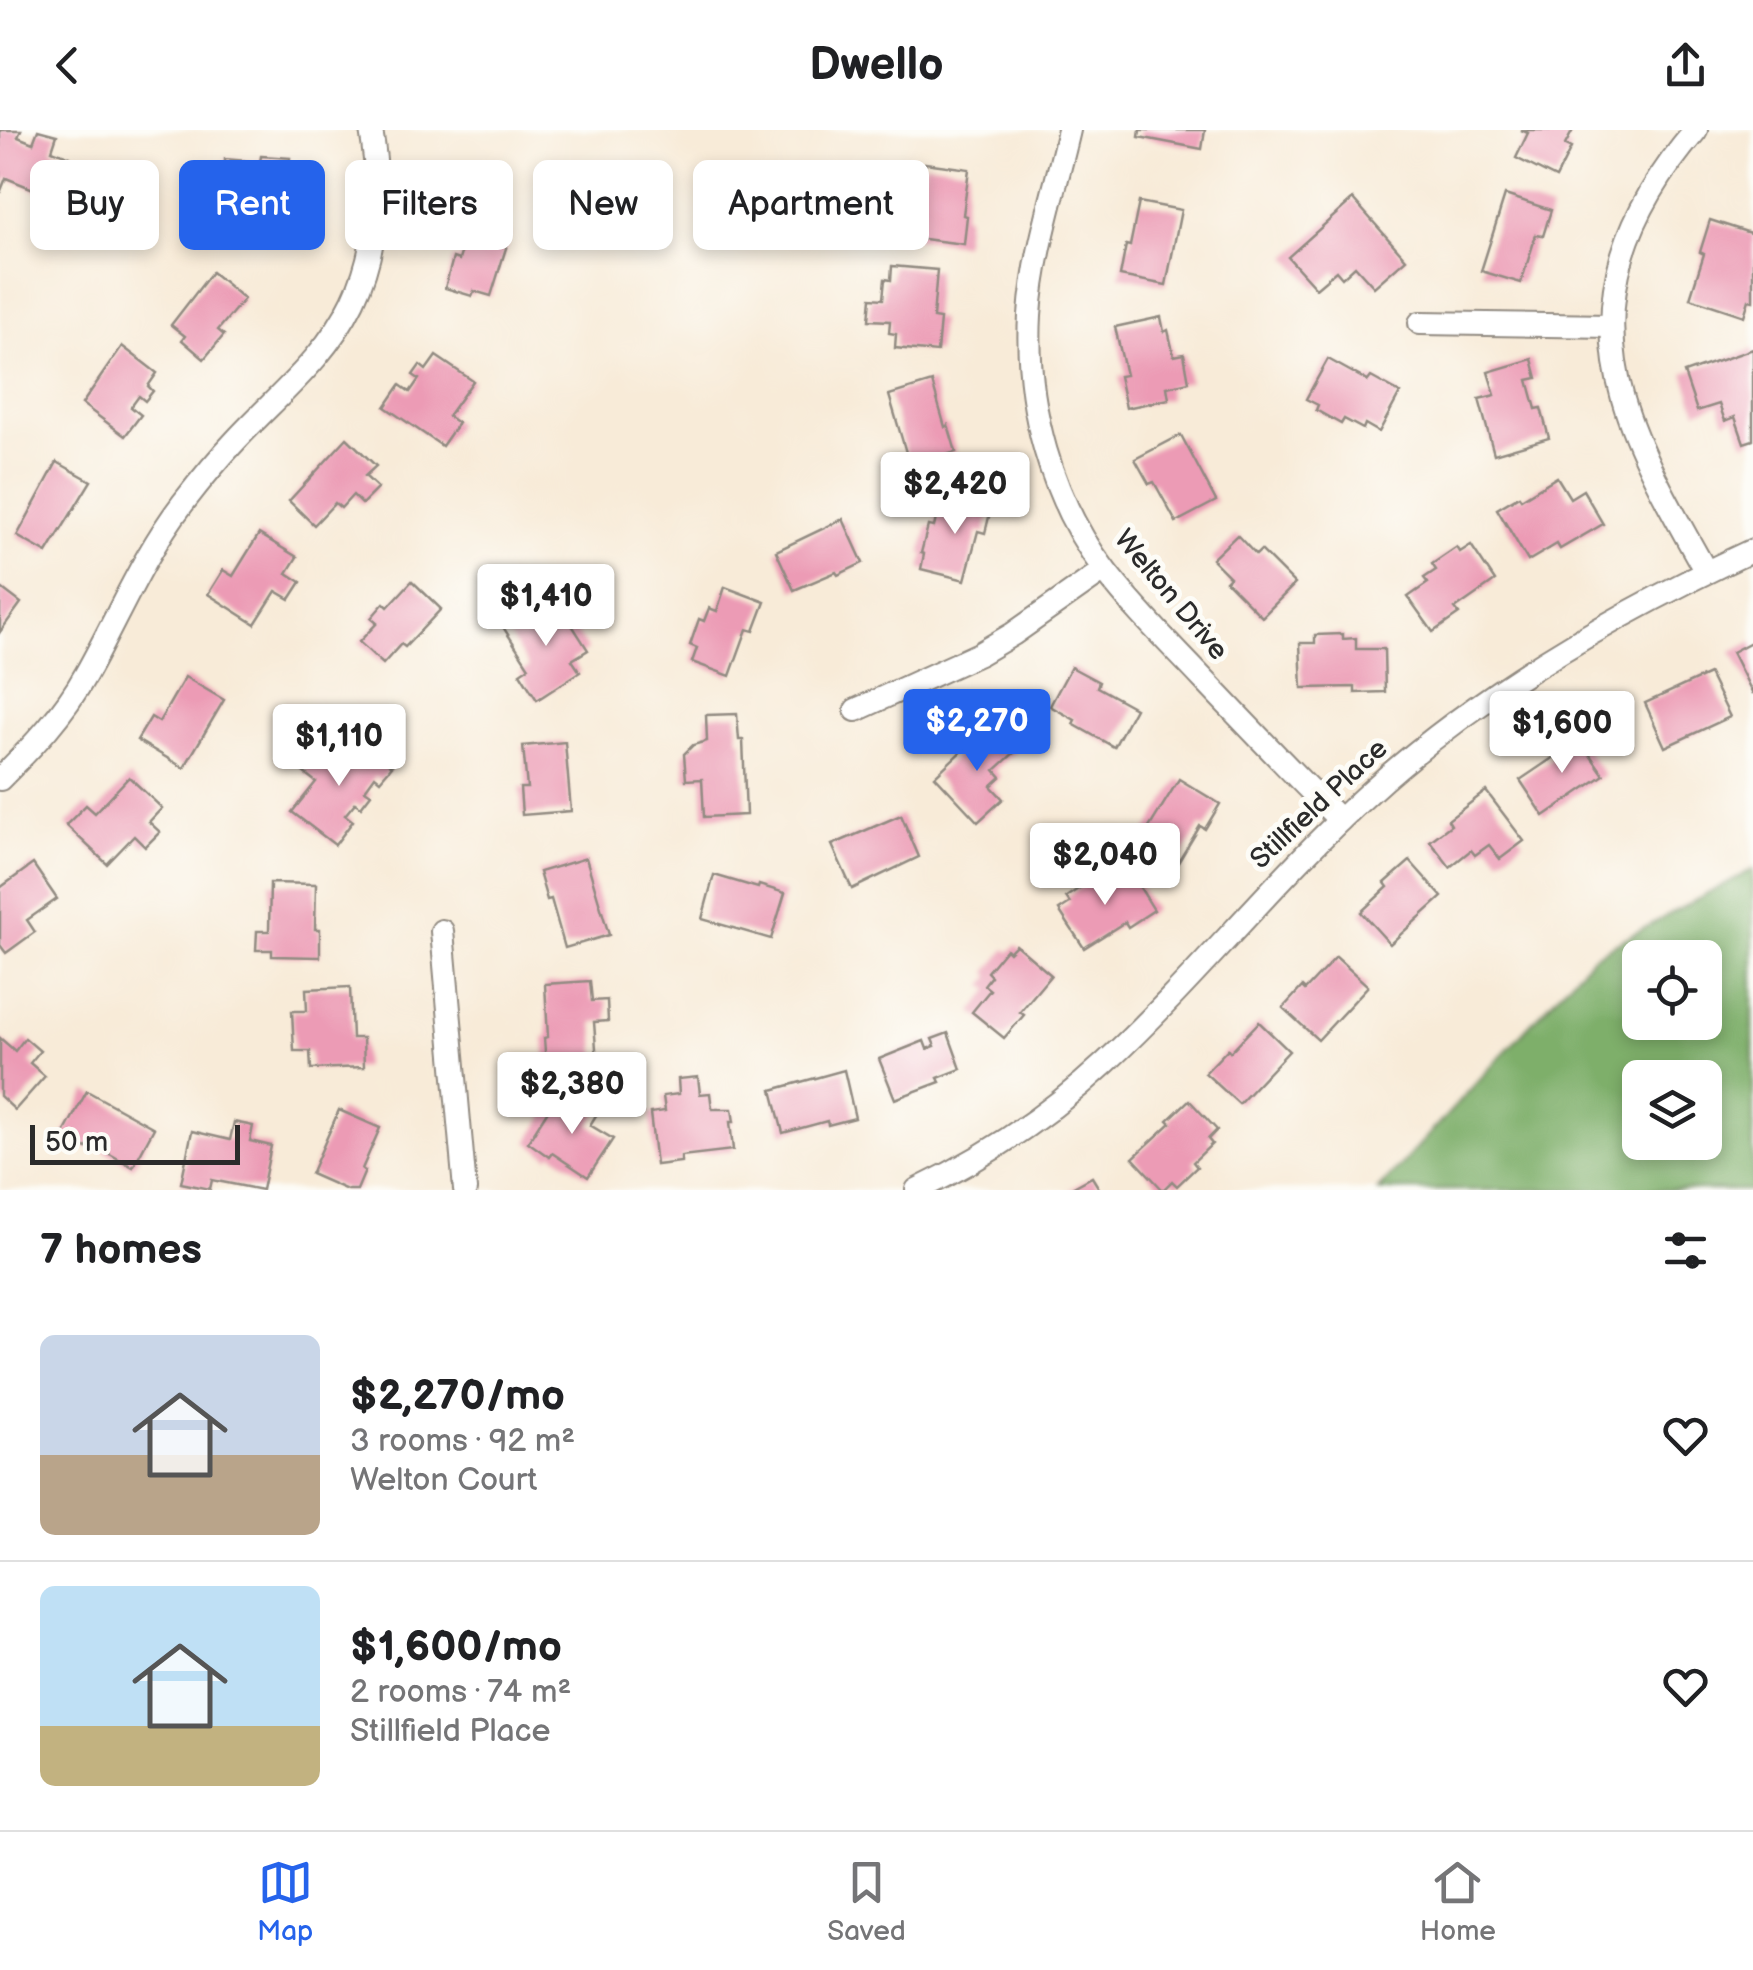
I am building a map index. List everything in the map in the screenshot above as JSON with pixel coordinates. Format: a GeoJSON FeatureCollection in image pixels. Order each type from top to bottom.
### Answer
{"type":"FeatureCollection","features":[{"type":"Feature","properties":{"kind":"street"},"geometry":{"type":"LineString","coordinates":[[0,779],[32,748],[85,677],[142,567],[182,504],[236,440],[312,364],[353,302],[373,234],[376,195],[371,130]]}},
{"type":"Feature","properties":{"kind":"street","name":"Welton Drive"},"geometry":{"type":"LineString","coordinates":[[1069,130],[1036,271],[1030,316],[1030,361],[1038,421],[1057,484],[1104,570],[1340,820]]}},
{"type":"Feature","properties":{"kind":"street"},"geometry":{"type":"LineString","coordinates":[[1696,130],[1660,174],[1636,216],[1624,249],[1612,326],[1618,376],[1632,426],[1706,572]]}},
{"type":"Feature","properties":{"kind":"street"},"geometry":{"type":"LineString","coordinates":[[1420,323],[1612,326]]}},
{"type":"Feature","properties":{"kind":"street","name":"Stillfield Place"},"geometry":{"type":"LineString","coordinates":[[917,1190],[964,1168],[998,1146],[1103,1065],[1340,820],[1373,789],[1502,690],[1608,622],[1753,550]]}},
{"type":"Feature","properties":{"kind":"street"},"geometry":{"type":"LineString","coordinates":[[856,710],[979,654],[1104,570]]}},
{"type":"Feature","properties":{"kind":"street"},"geometry":{"type":"LineString","coordinates":[[442,931],[465,1190]]}},
{"type":"Feature","properties":{"kind":"green space"},"geometry":{"type":"Polygon","coordinates":[[[1753,869],[1753,1190],[1378,1190],[1593,956],[1622,940],[1622,1040],[1722,1040],[1722,940],[1622,940],[1753,869]]]}},
{"type":"Feature","properties":{"kind":"building"},"geometry":{"type":"Polygon","coordinates":[[[0,130],[21,130],[18,137],[33,143],[38,130],[57,135],[52,150],[70,157],[69,160],[30,160],[30,188],[6,178],[0,193],[0,130]]]}},
{"type":"Feature","properties":{"kind":"building"},"geometry":{"type":"Polygon","coordinates":[[[1140,130],[1205,130],[1202,149],[1139,137],[1140,130]]]}},
{"type":"Feature","properties":{"kind":"building"},"geometry":{"type":"Polygon","coordinates":[[[1521,130],[1573,130],[1565,145],[1571,148],[1556,178],[1516,158],[1528,133],[1521,130]]]}},
{"type":"Feature","properties":{"kind":"building"},"geometry":{"type":"Polygon","coordinates":[[[261,156],[290,158],[290,160],[260,160],[261,156]]]}},
{"type":"Feature","properties":{"kind":"building"},"geometry":{"type":"Polygon","coordinates":[[[929,164],[969,169],[964,244],[929,240],[929,164]]]}},
{"type":"Feature","properties":{"kind":"building"},"geometry":{"type":"Polygon","coordinates":[[[1505,195],[1551,210],[1543,236],[1536,235],[1521,283],[1481,271],[1505,195]]]}},
{"type":"Feature","properties":{"kind":"building"},"geometry":{"type":"Polygon","coordinates":[[[1353,199],[1406,259],[1374,287],[1355,266],[1342,278],[1336,271],[1316,288],[1288,257],[1353,199]]]}},
{"type":"Feature","properties":{"kind":"building"},"geometry":{"type":"Polygon","coordinates":[[[1139,202],[1181,210],[1166,285],[1120,276],[1139,202]]]}},
{"type":"Feature","properties":{"kind":"building"},"geometry":{"type":"Polygon","coordinates":[[[1710,220],[1753,234],[1753,301],[1749,300],[1744,316],[1690,298],[1710,220]]]}},
{"type":"Feature","properties":{"kind":"building"},"geometry":{"type":"Polygon","coordinates":[[[462,250],[505,250],[491,296],[474,291],[472,296],[445,288],[453,258],[459,260],[462,250]]]}},
{"type":"Feature","properties":{"kind":"building"},"geometry":{"type":"Polygon","coordinates":[[[892,266],[937,270],[933,318],[940,319],[937,352],[895,348],[896,334],[889,333],[890,321],[869,320],[871,298],[883,299],[885,279],[891,280],[892,266]]]}},
{"type":"Feature","properties":{"kind":"building"},"geometry":{"type":"Polygon","coordinates":[[[212,272],[244,299],[218,330],[224,335],[204,359],[171,325],[212,272]]]}},
{"type":"Feature","properties":{"kind":"building"},"geometry":{"type":"Polygon","coordinates":[[[1161,317],[1174,356],[1184,354],[1189,382],[1167,387],[1169,399],[1126,408],[1119,376],[1126,375],[1115,327],[1161,317]]]}},
{"type":"Feature","properties":{"kind":"building"},"geometry":{"type":"Polygon","coordinates":[[[122,346],[157,373],[148,386],[153,391],[145,401],[139,396],[131,407],[141,415],[125,436],[82,404],[122,346]]]}},
{"type":"Feature","properties":{"kind":"building"},"geometry":{"type":"Polygon","coordinates":[[[1753,349],[1753,440],[1744,443],[1735,417],[1725,421],[1719,404],[1697,411],[1684,373],[1753,349]]]}},
{"type":"Feature","properties":{"kind":"building"},"geometry":{"type":"Polygon","coordinates":[[[436,356],[473,381],[448,416],[458,423],[442,446],[385,407],[400,385],[410,392],[419,379],[413,375],[420,365],[426,370],[436,356]]]}},
{"type":"Feature","properties":{"kind":"building"},"geometry":{"type":"Polygon","coordinates":[[[1328,359],[1400,393],[1379,432],[1344,419],[1341,424],[1316,410],[1318,405],[1306,399],[1328,359]]]}},
{"type":"Feature","properties":{"kind":"building"},"geometry":{"type":"Polygon","coordinates":[[[1532,359],[1537,378],[1528,380],[1549,438],[1494,454],[1479,399],[1495,395],[1488,372],[1532,359]]]}},
{"type":"Feature","properties":{"kind":"building"},"geometry":{"type":"Polygon","coordinates":[[[932,382],[956,452],[910,466],[889,395],[932,382]]]}},
{"type":"Feature","properties":{"kind":"building"},"geometry":{"type":"Polygon","coordinates":[[[1181,435],[1216,501],[1176,522],[1154,482],[1149,484],[1135,459],[1181,435]]]}},
{"type":"Feature","properties":{"kind":"building"},"geometry":{"type":"Polygon","coordinates":[[[347,438],[376,466],[365,476],[378,488],[362,504],[353,495],[341,508],[335,503],[314,525],[289,501],[347,438]]]}},
{"type":"Feature","properties":{"kind":"building"},"geometry":{"type":"Polygon","coordinates":[[[57,462],[91,481],[47,553],[17,536],[57,462]]]}},
{"type":"Feature","properties":{"kind":"building"},"geometry":{"type":"Polygon","coordinates":[[[1557,477],[1570,498],[1583,490],[1603,524],[1560,549],[1557,544],[1528,561],[1497,509],[1557,477]]]}},
{"type":"Feature","properties":{"kind":"building"},"geometry":{"type":"Polygon","coordinates":[[[951,494],[992,505],[985,533],[978,531],[965,580],[921,569],[928,526],[934,527],[937,515],[945,517],[951,494]]]}},
{"type":"Feature","properties":{"kind":"building"},"geometry":{"type":"Polygon","coordinates":[[[843,519],[863,563],[794,590],[776,551],[843,519]]]}},
{"type":"Feature","properties":{"kind":"building"},"geometry":{"type":"Polygon","coordinates":[[[259,534],[297,557],[287,573],[301,582],[290,599],[276,591],[255,624],[208,594],[223,570],[233,576],[259,534]]]}},
{"type":"Feature","properties":{"kind":"building"},"geometry":{"type":"Polygon","coordinates":[[[1237,535],[1256,555],[1261,550],[1295,584],[1262,617],[1226,581],[1230,577],[1212,559],[1237,535]]]}},
{"type":"Feature","properties":{"kind":"building"},"geometry":{"type":"Polygon","coordinates":[[[1471,545],[1495,581],[1455,609],[1459,614],[1433,632],[1408,597],[1428,583],[1424,578],[1436,570],[1432,564],[1457,547],[1460,552],[1471,545]]]}},
{"type":"Feature","properties":{"kind":"building"},"geometry":{"type":"Polygon","coordinates":[[[412,581],[441,609],[383,664],[359,642],[377,623],[371,618],[384,603],[388,607],[412,581]]]}},
{"type":"Feature","properties":{"kind":"building"},"geometry":{"type":"Polygon","coordinates":[[[0,587],[21,603],[0,632],[0,587]]]}},
{"type":"Feature","properties":{"kind":"building"},"geometry":{"type":"Polygon","coordinates":[[[725,587],[765,602],[754,631],[747,629],[730,676],[692,662],[697,648],[690,645],[699,619],[704,621],[709,608],[717,611],[725,587]]]}},
{"type":"Feature","properties":{"kind":"building"},"geometry":{"type":"Polygon","coordinates":[[[543,602],[555,621],[565,614],[588,650],[572,660],[580,672],[537,700],[520,673],[529,667],[503,627],[543,602]]]}},
{"type":"Feature","properties":{"kind":"building"},"geometry":{"type":"Polygon","coordinates":[[[1343,634],[1343,639],[1356,638],[1356,649],[1384,649],[1385,692],[1355,693],[1355,687],[1302,688],[1300,643],[1315,643],[1315,635],[1343,634]]]}},
{"type":"Feature","properties":{"kind":"building"},"geometry":{"type":"Polygon","coordinates":[[[1753,641],[1753,694],[1732,652],[1753,641]]]}},
{"type":"Feature","properties":{"kind":"building"},"geometry":{"type":"Polygon","coordinates":[[[1071,667],[1135,708],[1114,747],[1050,706],[1071,667]]]}},
{"type":"Feature","properties":{"kind":"building"},"geometry":{"type":"Polygon","coordinates":[[[1709,674],[1730,717],[1665,747],[1645,703],[1709,674]]]}},
{"type":"Feature","properties":{"kind":"building"},"geometry":{"type":"Polygon","coordinates":[[[185,677],[224,700],[184,768],[137,740],[151,717],[159,722],[185,677]]]}},
{"type":"Feature","properties":{"kind":"building"},"geometry":{"type":"Polygon","coordinates":[[[737,714],[739,740],[743,740],[746,815],[704,817],[702,779],[686,780],[684,754],[693,745],[707,741],[706,715],[737,714]]]}},
{"type":"Feature","properties":{"kind":"building"},"geometry":{"type":"Polygon","coordinates":[[[993,728],[1015,752],[995,770],[1001,777],[991,786],[1003,799],[978,822],[935,776],[970,743],[973,747],[993,728]]]}},
{"type":"Feature","properties":{"kind":"building"},"geometry":{"type":"Polygon","coordinates":[[[1576,735],[1604,775],[1544,816],[1520,780],[1557,755],[1554,751],[1576,735]]]}},
{"type":"Feature","properties":{"kind":"building"},"geometry":{"type":"Polygon","coordinates":[[[565,742],[571,811],[522,815],[520,788],[527,788],[523,746],[565,742]]]}},
{"type":"Feature","properties":{"kind":"building"},"geometry":{"type":"Polygon","coordinates":[[[363,743],[392,766],[380,780],[375,776],[365,790],[371,794],[361,807],[355,803],[345,815],[353,821],[335,845],[292,812],[316,782],[303,772],[317,754],[326,761],[339,745],[353,756],[363,743]]]}},
{"type":"Feature","properties":{"kind":"building"},"geometry":{"type":"Polygon","coordinates":[[[129,777],[162,808],[149,822],[160,832],[145,847],[134,836],[107,864],[66,825],[86,805],[95,813],[129,777]]]}},
{"type":"Feature","properties":{"kind":"building"},"geometry":{"type":"Polygon","coordinates":[[[1179,779],[1220,804],[1205,829],[1200,826],[1176,866],[1139,844],[1179,779]]]}},
{"type":"Feature","properties":{"kind":"building"},"geometry":{"type":"Polygon","coordinates":[[[1486,791],[1524,841],[1500,859],[1489,845],[1475,855],[1471,850],[1450,867],[1430,841],[1451,825],[1448,820],[1486,791]]]}},
{"type":"Feature","properties":{"kind":"building"},"geometry":{"type":"Polygon","coordinates":[[[901,815],[919,857],[852,889],[832,845],[901,815]]]}},
{"type":"Feature","properties":{"kind":"building"},"geometry":{"type":"Polygon","coordinates":[[[586,858],[609,935],[565,948],[539,872],[586,858]]]}},
{"type":"Feature","properties":{"kind":"building"},"geometry":{"type":"Polygon","coordinates":[[[1410,861],[1442,897],[1390,944],[1361,912],[1410,861]]]}},
{"type":"Feature","properties":{"kind":"building"},"geometry":{"type":"Polygon","coordinates":[[[33,864],[57,899],[27,920],[35,932],[6,953],[0,945],[0,888],[33,864]]]}},
{"type":"Feature","properties":{"kind":"building"},"geometry":{"type":"Polygon","coordinates":[[[1131,873],[1154,910],[1128,927],[1125,922],[1084,948],[1059,910],[1070,903],[1066,897],[1089,882],[1094,889],[1115,876],[1119,881],[1131,873]]]}},
{"type":"Feature","properties":{"kind":"building"},"geometry":{"type":"Polygon","coordinates":[[[714,875],[785,893],[771,939],[702,919],[714,875]]]}},
{"type":"Feature","properties":{"kind":"building"},"geometry":{"type":"Polygon","coordinates":[[[270,883],[316,884],[315,929],[320,929],[320,957],[272,956],[272,950],[256,950],[257,931],[269,931],[270,883]]]}},
{"type":"Feature","properties":{"kind":"building"},"geometry":{"type":"Polygon","coordinates":[[[1016,945],[1051,975],[1004,1038],[972,1012],[990,990],[984,985],[991,976],[987,972],[1006,949],[1009,952],[1016,945]]]}},
{"type":"Feature","properties":{"kind":"building"},"geometry":{"type":"Polygon","coordinates":[[[1336,957],[1368,986],[1318,1040],[1283,1008],[1336,957]]]}},
{"type":"Feature","properties":{"kind":"building"},"geometry":{"type":"Polygon","coordinates":[[[590,981],[592,1001],[607,1000],[608,1021],[594,1022],[597,1062],[546,1065],[545,984],[590,981]]]}},
{"type":"Feature","properties":{"kind":"building"},"geometry":{"type":"Polygon","coordinates":[[[350,987],[352,1038],[363,1038],[364,1067],[311,1069],[310,1051],[294,1051],[292,1011],[307,1011],[306,989],[350,987]]]}},
{"type":"Feature","properties":{"kind":"building"},"geometry":{"type":"Polygon","coordinates":[[[1259,1022],[1289,1051],[1239,1104],[1205,1073],[1259,1022]]]}},
{"type":"Feature","properties":{"kind":"building"},"geometry":{"type":"Polygon","coordinates":[[[948,1033],[961,1069],[938,1078],[940,1082],[895,1099],[879,1059],[924,1041],[927,1049],[935,1046],[932,1039],[948,1033]]]}},
{"type":"Feature","properties":{"kind":"building"},"geometry":{"type":"Polygon","coordinates":[[[0,1038],[15,1051],[25,1038],[40,1051],[30,1063],[45,1076],[15,1110],[0,1096],[0,1038]]]}},
{"type":"Feature","properties":{"kind":"building"},"geometry":{"type":"Polygon","coordinates":[[[844,1070],[855,1118],[783,1133],[772,1090],[844,1070]]]}},
{"type":"Feature","properties":{"kind":"building"},"geometry":{"type":"Polygon","coordinates":[[[698,1077],[700,1094],[710,1093],[712,1109],[732,1109],[733,1150],[681,1156],[681,1162],[656,1165],[650,1113],[665,1111],[663,1096],[679,1094],[678,1079],[698,1077]]]}},
{"type":"Feature","properties":{"kind":"building"},"geometry":{"type":"Polygon","coordinates":[[[87,1091],[154,1128],[133,1167],[90,1143],[87,1148],[63,1135],[87,1091]]]}},
{"type":"Feature","properties":{"kind":"building"},"geometry":{"type":"Polygon","coordinates":[[[580,1100],[598,1112],[590,1125],[613,1139],[588,1177],[528,1142],[552,1104],[570,1116],[580,1100]]]}},
{"type":"Feature","properties":{"kind":"building"},"geometry":{"type":"Polygon","coordinates":[[[1189,1100],[1217,1130],[1208,1139],[1212,1144],[1193,1162],[1197,1167],[1177,1186],[1172,1181],[1163,1190],[1133,1158],[1171,1123],[1168,1120],[1189,1100]]]}},
{"type":"Feature","properties":{"kind":"building"},"geometry":{"type":"Polygon","coordinates":[[[339,1110],[380,1128],[357,1190],[347,1190],[311,1174],[339,1110]]]}},
{"type":"Feature","properties":{"kind":"building"},"geometry":{"type":"Polygon","coordinates":[[[234,1122],[253,1126],[250,1141],[271,1146],[262,1190],[212,1180],[210,1189],[181,1183],[192,1131],[230,1140],[234,1122]]]}},
{"type":"Feature","properties":{"kind":"building"},"geometry":{"type":"Polygon","coordinates":[[[1092,1177],[1100,1190],[1068,1190],[1092,1177]]]}}]}
